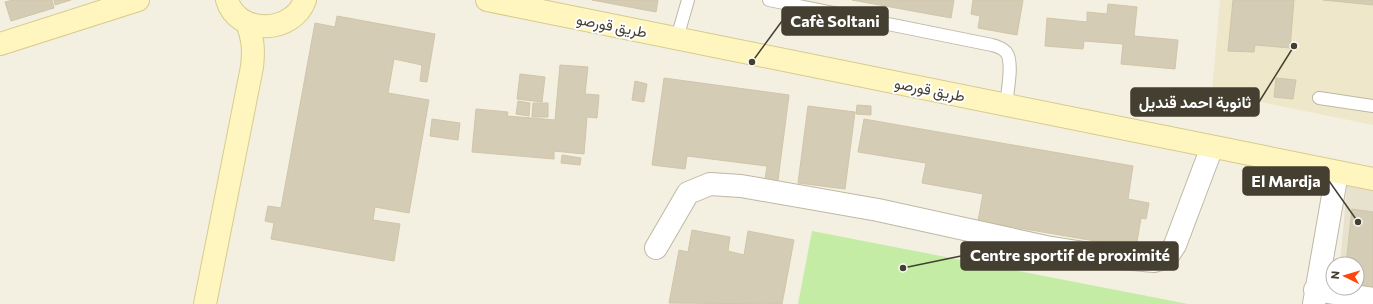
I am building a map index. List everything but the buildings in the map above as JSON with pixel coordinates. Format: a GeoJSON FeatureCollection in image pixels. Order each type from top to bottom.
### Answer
{"type":"FeatureCollection","features":[{"type":"Feature","properties":{"kind":"main road"},"geometry":{"type":"LineString","coordinates":[[0,44],[138,0]]}},
{"type":"Feature","properties":{"kind":"main road"},"geometry":{"type":"LineString","coordinates":[[224,1],[247,23],[260,27],[279,25],[285,22],[296,14],[304,0]]}},
{"type":"Feature","properties":{"kind":"main road","name":"طريق قورصو"},"geometry":{"type":"LineString","coordinates":[[487,0],[1373,179]]}},
{"type":"Feature","properties":{"kind":"main road"},"geometry":{"type":"LineString","coordinates":[[205,304],[252,67],[254,52],[252,37],[247,23]]}},
{"type":"Feature","properties":{"kind":"main road"},"geometry":{"type":"LineString","coordinates":[[252,67],[266,42],[279,25]]}},
{"type":"Feature","properties":{"kind":"street"},"geometry":{"type":"LineString","coordinates":[[656,248],[688,193],[710,184],[741,186],[878,210],[1046,247],[1103,256],[1154,261],[1167,257],[1175,245],[1212,147]]}},
{"type":"Feature","properties":{"kind":"street"},"geometry":{"type":"LineString","coordinates":[[1337,172],[1314,297],[1373,300]]}},
{"type":"Feature","properties":{"kind":"lane"},"geometry":{"type":"LineString","coordinates":[[677,38],[688,0]]}},
{"type":"Feature","properties":{"kind":"lane"},"geometry":{"type":"LineString","coordinates":[[769,0],[992,44],[1006,52],[1010,64],[1006,105]]}},
{"type":"Feature","properties":{"kind":"lane"},"geometry":{"type":"LineString","coordinates":[[1319,98],[1373,106]]}},
{"type":"Feature","properties":{"kind":"shaded area"},"geometry":{"type":"Polygon","coordinates":[[[1220,0],[1373,0],[1373,125],[1212,92],[1220,0]]]}},
{"type":"Feature","properties":{"kind":"shaded area"},"geometry":{"type":"Polygon","coordinates":[[[1348,176],[1373,181],[1373,304],[1365,296],[1365,256],[1341,256],[1348,176]]]}},
{"type":"Feature","properties":{"kind":"green space"},"geometry":{"type":"Polygon","coordinates":[[[812,231],[1188,304],[798,304],[812,231]]]}},
{"type":"Feature","properties":{"kind":"place","name":"ثانوية احمد قنديل"},"geometry":{"type":"Point","coordinates":[1294,46]}},
{"type":"Feature","properties":{"kind":"place","name":"Cafè Soltani"},"geometry":{"type":"Point","coordinates":[752,62]}},
{"type":"Feature","properties":{"kind":"place","name":"El Mardja"},"geometry":{"type":"Point","coordinates":[1358,222]}},
{"type":"Feature","properties":{"kind":"place","name":"Centre sportif de proximité"},"geometry":{"type":"Point","coordinates":[903,268]}}]}
